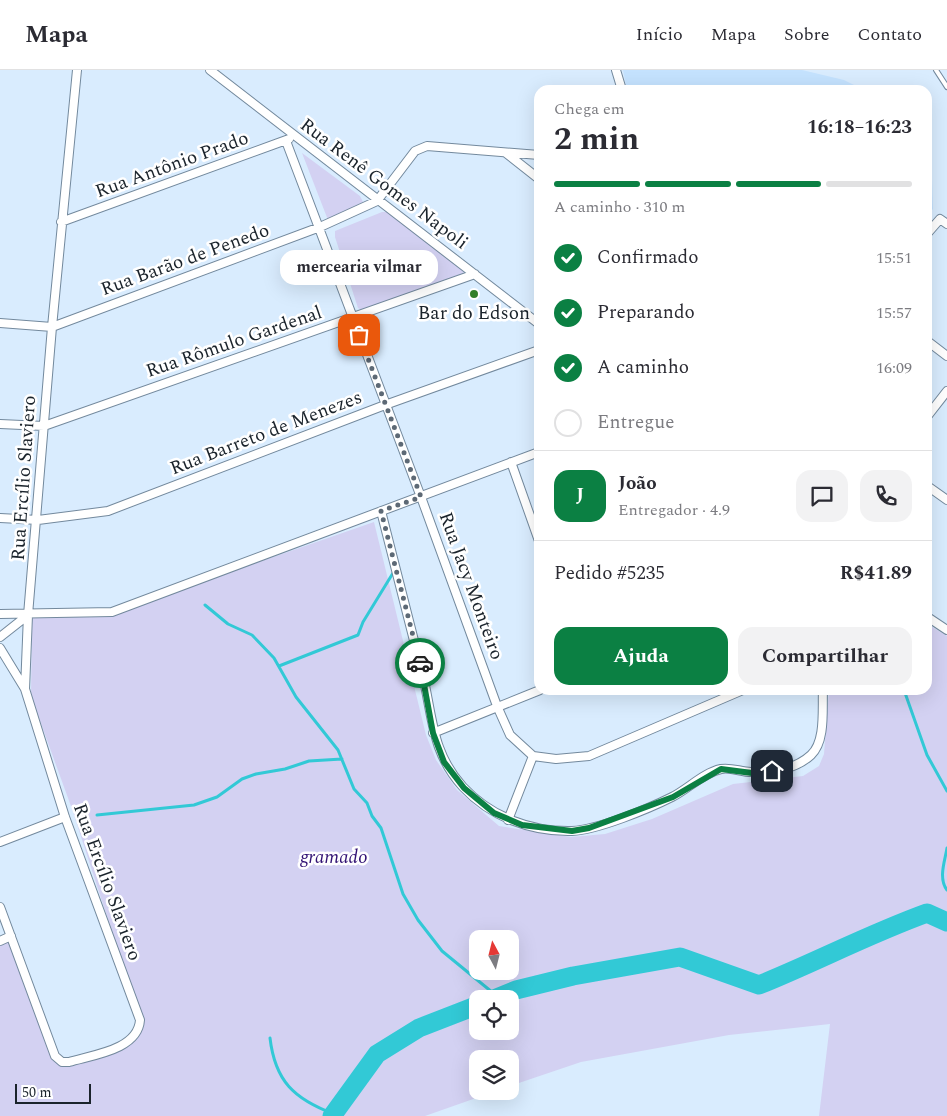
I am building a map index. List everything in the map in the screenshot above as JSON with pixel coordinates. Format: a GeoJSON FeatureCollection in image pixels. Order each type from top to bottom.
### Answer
{"type":"FeatureCollection","features":[{"type":"Feature","properties":{"kind":"street","name":"Rua Ercílio Slaviero"},"geometry":{"type":"LineString","coordinates":[[11,936],[55,1056],[62,1062],[69,1062],[127,1043],[140,1027],[140,1020],[65,817],[25,689],[28,615],[38,520],[52,327],[77,70]]}},
{"type":"Feature","properties":{"kind":"street","name":"Rua Renê Gomes Napoli"},"geometry":{"type":"LineString","coordinates":[[210,70],[294,137],[534,320]]}},
{"type":"Feature","properties":{"kind":"street"},"geometry":{"type":"LineString","coordinates":[[616,70],[620,85]]}},
{"type":"Feature","properties":{"kind":"street","name":"Rua Antônio Prado"},"geometry":{"type":"LineString","coordinates":[[61,222],[294,137]]}},
{"type":"Feature","properties":{"kind":"street","name":"Rua Jacy Monteiro"},"geometry":{"type":"LineString","coordinates":[[286,141],[421,497],[497,706],[510,735],[533,756]]}},
{"type":"Feature","properties":{"kind":"street"},"geometry":{"type":"LineString","coordinates":[[377,201],[415,150],[427,146],[534,155]]}},
{"type":"Feature","properties":{"kind":"street"},"geometry":{"type":"LineString","coordinates":[[506,153],[534,175]]}},
{"type":"Feature","properties":{"kind":"street","name":"Rua Barão de Penedo"},"geometry":{"type":"LineString","coordinates":[[0,323],[52,327],[320,227],[377,201]]}},
{"type":"Feature","properties":{"kind":"street"},"geometry":{"type":"LineString","coordinates":[[932,228],[940,219],[947,224]]}},
{"type":"Feature","properties":{"kind":"street","name":"Rua Rômulo Gardenal"},"geometry":{"type":"LineString","coordinates":[[0,424],[44,426],[475,274]]}},
{"type":"Feature","properties":{"kind":"street"},"geometry":{"type":"LineString","coordinates":[[932,345],[947,356]]}},
{"type":"Feature","properties":{"kind":"street","name":"Rua Barreto de Menezes"},"geometry":{"type":"LineString","coordinates":[[0,518],[38,520],[108,511],[385,405],[534,352]]}},
{"type":"Feature","properties":{"kind":"street"},"geometry":{"type":"LineString","coordinates":[[932,410],[947,391]]}},
{"type":"Feature","properties":{"kind":"street"},"geometry":{"type":"LineString","coordinates":[[0,614],[112,612],[534,454]]}},
{"type":"Feature","properties":{"kind":"street"},"geometry":{"type":"LineString","coordinates":[[511,462],[534,527]]}},
{"type":"Feature","properties":{"kind":"street"},"geometry":{"type":"LineString","coordinates":[[932,489],[947,500]]}},
{"type":"Feature","properties":{"kind":"street"},"geometry":{"type":"LineString","coordinates":[[381,511],[425,683],[433,733],[444,762],[464,788],[494,813],[508,820],[550,829],[572,831],[589,828],[673,797],[721,769],[752,773],[772,771],[798,764],[812,755],[818,746],[823,695]]}},
{"type":"Feature","properties":{"kind":"street"},"geometry":{"type":"LineString","coordinates":[[0,637],[28,615]]}},
{"type":"Feature","properties":{"kind":"street"},"geometry":{"type":"LineString","coordinates":[[932,620],[947,630]]}},
{"type":"Feature","properties":{"kind":"street"},"geometry":{"type":"LineString","coordinates":[[0,648],[25,689]]}},
{"type":"Feature","properties":{"kind":"street"},"geometry":{"type":"LineString","coordinates":[[433,733],[534,692]]}},
{"type":"Feature","properties":{"kind":"street"},"geometry":{"type":"LineString","coordinates":[[508,820],[533,756],[556,759],[589,756],[731,695]]}},
{"type":"Feature","properties":{"kind":"street"},"geometry":{"type":"LineString","coordinates":[[0,842],[65,817]]}},
{"type":"Feature","properties":{"kind":"street"},"geometry":{"type":"LineString","coordinates":[[0,907],[11,936],[0,941]]}},
{"type":"Feature","properties":{"kind":"lane"},"geometry":{"type":"LineString","coordinates":[[936,70],[947,86]]}},
{"type":"Feature","properties":{"kind":"shaded area"},"geometry":{"type":"Polygon","coordinates":[[[623,70],[802,70],[844,80],[854,85],[626,85],[623,70]]]}},
{"type":"Feature","properties":{"kind":"green space"},"geometry":{"type":"Polygon","coordinates":[[[302,153],[360,196],[363,202],[328,220],[302,153]]]}},
{"type":"Feature","properties":{"kind":"green space"},"geometry":{"type":"Polygon","coordinates":[[[382,212],[387,212],[464,270],[463,274],[362,310],[358,308],[335,237],[335,231],[382,212]]]}},
{"type":"Feature","properties":{"kind":"green space","name":"gramado"},"geometry":{"type":"Polygon","coordinates":[[[374,522],[426,735],[436,760],[457,790],[499,826],[571,837],[605,834],[652,819],[733,784],[803,776],[819,766],[824,754],[829,695],[932,695],[932,627],[947,636],[947,1116],[819,1116],[830,1024],[729,1035],[581,1062],[519,1083],[519,1050],[469,1050],[470,1100],[425,1116],[0,1116],[0,941],[11,937],[60,1062],[129,1043],[140,1018],[72,809],[31,696],[32,617],[113,613],[374,522]]]}},
{"type":"Feature","properties":{"kind":"waterway"},"geometry":{"type":"LineString","coordinates":[[279,666],[358,635],[363,622],[393,573]]}},
{"type":"Feature","properties":{"kind":"waterway"},"geometry":{"type":"LineString","coordinates":[[205,605],[228,624],[252,635],[274,658],[296,697],[338,750],[354,789],[367,803],[372,816],[381,828],[403,894],[418,920],[442,951],[489,990]]}},
{"type":"Feature","properties":{"kind":"waterway"},"geometry":{"type":"LineString","coordinates":[[906,695],[927,755],[947,791]]}},
{"type":"Feature","properties":{"kind":"waterway"},"geometry":{"type":"LineString","coordinates":[[97,815],[194,805],[217,797],[242,779],[256,774],[285,769],[309,761],[342,759]]}},
{"type":"Feature","properties":{"kind":"waterway"},"geometry":{"type":"LineString","coordinates":[[947,848],[943,875],[944,885],[947,890]]}},
{"type":"Feature","properties":{"kind":"waterway"},"geometry":{"type":"LineString","coordinates":[[516,990],[573,976],[680,957],[759,985],[927,913],[947,922]]}},
{"type":"Feature","properties":{"kind":"waterway"},"geometry":{"type":"LineString","coordinates":[[332,1116],[377,1054],[419,1028],[469,1009]]}},
{"type":"Feature","properties":{"kind":"waterway"},"geometry":{"type":"LineString","coordinates":[[270,1038],[276,1066],[289,1086],[297,1095],[308,1102],[334,1114]]}},
{"type":"Feature","properties":{"kind":"way so far"},"geometry":{"type":"LineString","coordinates":[[359,335],[421,497],[381,511],[420,663]]}},
{"type":"Feature","properties":{"kind":"place","name":"Bar do Edson"},"geometry":{"type":"Point","coordinates":[474,294]}},
{"type":"Feature","properties":{"kind":"place","name":"mercearia vilmar"},"geometry":{"type":"Point","coordinates":[359,335]}},
{"type":"Feature","properties":{"kind":"route"},"geometry":{"type":"LineString","coordinates":[[420,663],[433,733],[444,762],[464,788],[494,813],[522,825],[572,831],[589,828],[673,797],[711,773],[721,769],[752,773],[772,771]]}}]}
